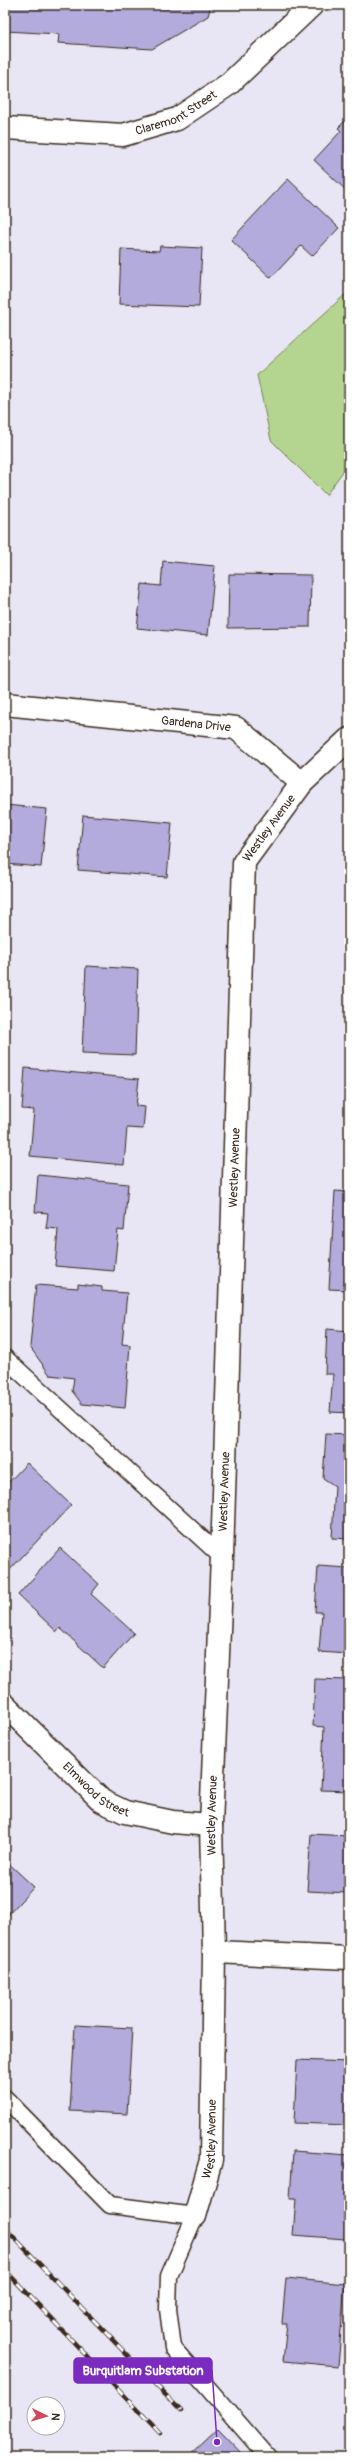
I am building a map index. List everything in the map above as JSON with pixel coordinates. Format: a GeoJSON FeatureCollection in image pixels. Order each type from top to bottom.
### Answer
{"type":"FeatureCollection","features":[{"type":"Feature","properties":{"kind":"street","name":"Claremont Street"},"geometry":{"type":"LineString","coordinates":[[5,128],[123,135],[177,119],[229,84],[312,5]]}},
{"type":"Feature","properties":{"kind":"street","name":"Gardena Drive"},"geometry":{"type":"LineString","coordinates":[[5,704],[236,728],[302,783]]}},
{"type":"Feature","properties":{"kind":"street"},"geometry":{"type":"LineString","coordinates":[[302,783],[349,738]]}},
{"type":"Feature","properties":{"kind":"street","name":"Westley Avenue"},"geometry":{"type":"LineString","coordinates":[[195,2216],[211,2160],[214,1952],[211,1825],[222,1557],[244,862],[302,783]]}},
{"type":"Feature","properties":{"kind":"street","name":"Elmwood Street"},"geometry":{"type":"LineString","coordinates":[[5,1705],[102,1801],[125,1812],[173,1822],[211,1825]]}},
{"type":"Feature","properties":{"kind":"street"},"geometry":{"type":"LineString","coordinates":[[214,1952],[349,1958]]}},
{"type":"Feature","properties":{"kind":"lane"},"geometry":{"type":"LineString","coordinates":[[5,1358],[222,1557]]}},
{"type":"Feature","properties":{"kind":"lane"},"geometry":{"type":"LineString","coordinates":[[5,2098],[110,2205],[195,2216],[169,2276],[168,2309],[173,2348],[268,2457]]}},
{"type":"Feature","properties":{"kind":"green space"},"geometry":{"type":"Polygon","coordinates":[[[349,291],[349,463],[326,495],[271,440],[257,375],[349,291]]]}},
{"type":"Feature","properties":{"kind":"building"},"geometry":{"type":"Polygon","coordinates":[[[5,5],[211,5],[208,16],[152,49],[58,43],[59,34],[5,31],[5,5]]]}},
{"type":"Feature","properties":{"kind":"building"},"geometry":{"type":"Polygon","coordinates":[[[349,117],[349,193],[314,160],[341,131],[338,128],[349,117]]]}},
{"type":"Feature","properties":{"kind":"building"},"geometry":{"type":"Polygon","coordinates":[[[288,179],[339,228],[312,256],[301,246],[271,278],[231,240],[288,179]]]}},
{"type":"Feature","properties":{"kind":"building"},"geometry":{"type":"Polygon","coordinates":[[[160,246],[202,248],[199,307],[119,304],[121,249],[159,251],[160,246]]]}},
{"type":"Feature","properties":{"kind":"building"},"geometry":{"type":"Polygon","coordinates":[[[163,561],[215,566],[208,635],[137,628],[142,584],[161,586],[163,561]]]}},
{"type":"Feature","properties":{"kind":"building"},"geometry":{"type":"Polygon","coordinates":[[[229,574],[311,575],[310,627],[228,628],[229,574]]]}},
{"type":"Feature","properties":{"kind":"building"},"geometry":{"type":"Polygon","coordinates":[[[5,805],[47,809],[41,867],[5,864],[5,805]]]}},
{"type":"Feature","properties":{"kind":"building"},"geometry":{"type":"Polygon","coordinates":[[[83,815],[172,823],[167,877],[78,870],[83,815]]]}},
{"type":"Feature","properties":{"kind":"building"},"geometry":{"type":"Polygon","coordinates":[[[86,966],[138,969],[135,1055],[82,1053],[86,966]]]}},
{"type":"Feature","properties":{"kind":"building"},"geometry":{"type":"Polygon","coordinates":[[[25,1068],[139,1079],[136,1106],[145,1107],[143,1129],[127,1128],[124,1165],[30,1156],[34,1110],[22,1109],[25,1068]]]}},
{"type":"Feature","properties":{"kind":"building"},"geometry":{"type":"Polygon","coordinates":[[[38,1175],[128,1184],[124,1231],[118,1230],[114,1271],[55,1266],[58,1229],[46,1228],[48,1213],[35,1212],[38,1175]]]}},
{"type":"Feature","properties":{"kind":"building"},"geometry":{"type":"Polygon","coordinates":[[[335,1191],[349,1192],[349,1290],[329,1289],[335,1191]]]}},
{"type":"Feature","properties":{"kind":"building"},"geometry":{"type":"Polygon","coordinates":[[[78,1284],[102,1287],[102,1291],[127,1293],[122,1344],[130,1345],[125,1408],[82,1404],[72,1391],[74,1378],[50,1375],[30,1347],[36,1285],[78,1288],[78,1284]]]}},
{"type":"Feature","properties":{"kind":"building"},"geometry":{"type":"Polygon","coordinates":[[[327,1329],[349,1331],[349,1413],[330,1412],[333,1374],[325,1374],[327,1329]]]}},
{"type":"Feature","properties":{"kind":"building"},"geometry":{"type":"Polygon","coordinates":[[[326,1434],[349,1435],[349,1539],[332,1538],[335,1486],[323,1478],[326,1434]]]}},
{"type":"Feature","properties":{"kind":"building"},"geometry":{"type":"Polygon","coordinates":[[[27,1463],[71,1505],[5,1575],[5,1486],[27,1463]]]}},
{"type":"Feature","properties":{"kind":"building"},"geometry":{"type":"Polygon","coordinates":[[[60,1548],[99,1584],[91,1594],[134,1633],[103,1668],[60,1628],[57,1632],[18,1595],[60,1548]]]}},
{"type":"Feature","properties":{"kind":"building"},"geometry":{"type":"Polygon","coordinates":[[[318,1566],[349,1568],[349,1654],[319,1652],[322,1612],[315,1612],[318,1566]]]}},
{"type":"Feature","properties":{"kind":"building"},"geometry":{"type":"Polygon","coordinates":[[[315,1679],[349,1680],[349,1791],[321,1790],[324,1727],[313,1726],[315,1679]]]}},
{"type":"Feature","properties":{"kind":"building"},"geometry":{"type":"Polygon","coordinates":[[[311,1834],[349,1836],[349,1893],[307,1891],[311,1834]]]}},
{"type":"Feature","properties":{"kind":"building"},"geometry":{"type":"Polygon","coordinates":[[[5,1860],[34,1887],[5,1918],[5,1860]]]}},
{"type":"Feature","properties":{"kind":"building"},"geometry":{"type":"Polygon","coordinates":[[[75,2025],[132,2028],[127,2114],[70,2111],[75,2025]]]}},
{"type":"Feature","properties":{"kind":"building"},"geometry":{"type":"Polygon","coordinates":[[[297,2060],[349,2062],[349,2125],[294,2123],[297,2060]]]}},
{"type":"Feature","properties":{"kind":"building"},"geometry":{"type":"Polygon","coordinates":[[[293,2151],[349,2155],[345,2239],[293,2235],[296,2199],[290,2199],[293,2151]]]}},
{"type":"Feature","properties":{"kind":"building"},"geometry":{"type":"Polygon","coordinates":[[[286,2278],[345,2284],[338,2366],[283,2361],[287,2323],[282,2323],[286,2278]]]}},
{"type":"Feature","properties":{"kind":"building"},"geometry":{"type":"Polygon","coordinates":[[[218,2428],[246,2457],[187,2457],[218,2428]]]}},
{"type":"Feature","properties":{"kind":"railway"},"geometry":{"type":"LineString","coordinates":[[5,2228],[181,2411]]}},
{"type":"Feature","properties":{"kind":"railway"},"geometry":{"type":"LineString","coordinates":[[5,2270],[160,2433]]}},
{"type":"Feature","properties":{"kind":"place","name":"Burquitlam Substation"},"geometry":{"type":"Point","coordinates":[217,2442]}}]}
